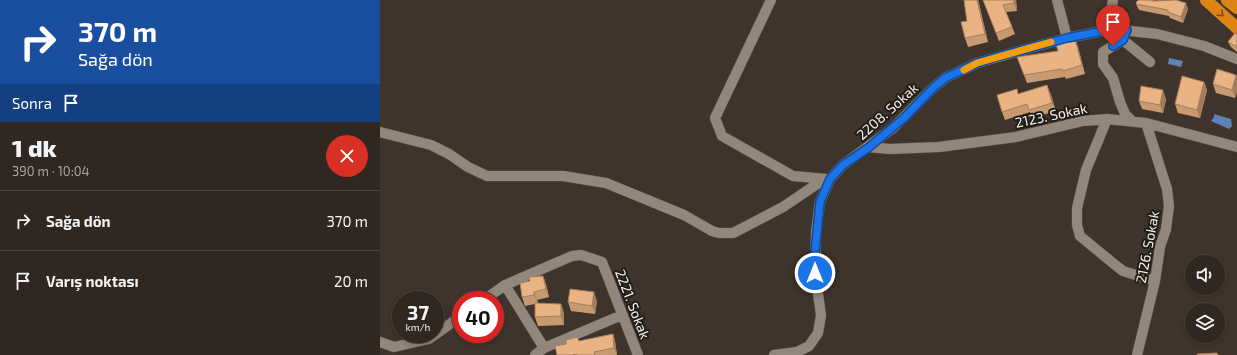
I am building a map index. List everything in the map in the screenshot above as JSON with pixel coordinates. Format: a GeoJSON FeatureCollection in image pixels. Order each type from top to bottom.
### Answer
{"type":"FeatureCollection","features":[{"type":"Feature","properties":{"kind":"highway"},"geometry":{"type":"LineString","coordinates":[[1206,0],[1237,28]]}},
{"type":"Feature","properties":{"kind":"highway"},"geometry":{"type":"LineString","coordinates":[[1228,0],[1237,8]]}},
{"type":"Feature","properties":{"kind":"street"},"geometry":{"type":"LineString","coordinates":[[771,0],[715,118],[722,136],[793,176],[830,179]]}},
{"type":"Feature","properties":{"kind":"street"},"geometry":{"type":"LineString","coordinates":[[1057,0],[1067,38]]}},
{"type":"Feature","properties":{"kind":"street"},"geometry":{"type":"LineString","coordinates":[[1108,30],[1113,0]]}},
{"type":"Feature","properties":{"kind":"street","name":"2208. Sokak"},"geometry":{"type":"LineString","coordinates":[[792,353],[818,333],[821,315],[815,273],[815,252],[820,202],[830,179],[843,165],[868,148],[904,118],[934,87],[945,78],[977,63],[1067,38],[1108,30],[1125,35],[1157,34],[1204,46],[1237,59]]}},
{"type":"Feature","properties":{"kind":"street"},"geometry":{"type":"LineString","coordinates":[[1132,121],[1125,114],[1113,78],[1103,64],[1103,52],[1125,35],[1150,62]]}},
{"type":"Feature","properties":{"kind":"street"},"geometry":{"type":"LineString","coordinates":[[1107,119],[1086,170],[1077,208],[1077,225],[1080,236],[1124,271],[1155,281]]}},
{"type":"Feature","properties":{"kind":"street","name":"2123. Sokak"},"geometry":{"type":"LineString","coordinates":[[868,148],[890,149],[939,147],[1016,137],[1083,121],[1107,119],[1146,123],[1237,147]]}},
{"type":"Feature","properties":{"kind":"street","name":"2126. Sokak"},"geometry":{"type":"LineString","coordinates":[[1137,355],[1155,281],[1160,247],[1166,229],[1169,206],[1167,189],[1146,123]]}},
{"type":"Feature","properties":{"kind":"street"},"geometry":{"type":"LineString","coordinates":[[380,132],[432,145],[468,167],[488,176],[563,176],[606,183],[684,215],[712,231],[728,234],[760,220],[783,207],[820,182],[830,179]]}},
{"type":"Feature","properties":{"kind":"street","name":"2221. Sokak"},"geometry":{"type":"LineString","coordinates":[[505,285],[572,256],[581,255],[602,262],[638,355]]}},
{"type":"Feature","properties":{"kind":"street"},"geometry":{"type":"LineString","coordinates":[[497,291],[505,285],[544,348]]}},
{"type":"Feature","properties":{"kind":"street"},"geometry":{"type":"LineString","coordinates":[[535,355],[544,348],[622,315]]}},
{"type":"Feature","properties":{"kind":"street"},"geometry":{"type":"LineString","coordinates":[[380,342],[394,347],[429,339],[452,322]]}},
{"type":"Feature","properties":{"kind":"water"},"geometry":{"type":"Polygon","coordinates":[[[1169,58],[1183,61],[1181,67],[1168,64],[1169,58]]]}},
{"type":"Feature","properties":{"kind":"water"},"geometry":{"type":"Polygon","coordinates":[[[1214,114],[1231,119],[1232,126],[1229,129],[1211,121],[1214,114]]]}},
{"type":"Feature","properties":{"kind":"building"},"geometry":{"type":"Polygon","coordinates":[[[964,0],[977,0],[985,34],[965,38],[961,22],[967,21],[964,0]]]}},
{"type":"Feature","properties":{"kind":"building"},"geometry":{"type":"Polygon","coordinates":[[[983,0],[1014,0],[1014,3],[1003,5],[1012,27],[996,33],[983,0]]]}},
{"type":"Feature","properties":{"kind":"building"},"geometry":{"type":"Polygon","coordinates":[[[1139,0],[1176,0],[1186,3],[1181,17],[1168,12],[1168,10],[1136,4],[1139,0]]]}},
{"type":"Feature","properties":{"kind":"building"},"geometry":{"type":"Polygon","coordinates":[[[1235,33],[1237,35],[1237,47],[1228,42],[1235,33]]]}},
{"type":"Feature","properties":{"kind":"building"},"geometry":{"type":"Polygon","coordinates":[[[1075,39],[1082,65],[1063,71],[1062,69],[1024,75],[1017,57],[1058,51],[1056,44],[1075,39]]]}},
{"type":"Feature","properties":{"kind":"building"},"geometry":{"type":"Polygon","coordinates":[[[1217,69],[1236,75],[1232,90],[1213,84],[1217,69]]]}},
{"type":"Feature","properties":{"kind":"building"},"geometry":{"type":"Polygon","coordinates":[[[1182,76],[1204,82],[1197,110],[1175,104],[1182,76]]]}},
{"type":"Feature","properties":{"kind":"building"},"geometry":{"type":"Polygon","coordinates":[[[1047,85],[1052,103],[1029,110],[1027,104],[1002,112],[997,95],[1017,89],[1018,94],[1047,85]]]}},
{"type":"Feature","properties":{"kind":"building"},"geometry":{"type":"Polygon","coordinates":[[[1141,86],[1163,90],[1160,105],[1139,101],[1141,86]]]}},
{"type":"Feature","properties":{"kind":"building"},"geometry":{"type":"Polygon","coordinates":[[[543,276],[546,289],[534,292],[534,295],[522,297],[520,283],[530,281],[529,277],[543,276]]]}},
{"type":"Feature","properties":{"kind":"building"},"geometry":{"type":"Polygon","coordinates":[[[570,289],[594,292],[592,306],[568,302],[570,289]]]}},
{"type":"Feature","properties":{"kind":"building"},"geometry":{"type":"Polygon","coordinates":[[[535,303],[561,304],[561,316],[535,317],[535,303]]]}},
{"type":"Feature","properties":{"kind":"building"},"geometry":{"type":"Polygon","coordinates":[[[613,334],[614,348],[594,352],[595,355],[557,355],[555,346],[566,344],[566,340],[577,337],[579,341],[613,334]]]}},
{"type":"Feature","properties":{"kind":"building"},"geometry":{"type":"Polygon","coordinates":[[[1217,353],[1218,355],[1197,355],[1197,354],[1217,353]]]}},
{"type":"Feature","properties":{"kind":"slow traffic"},"geometry":{"type":"LineString","coordinates":[[964,70],[977,63],[1051,42]]}},
{"type":"Feature","properties":{"kind":"route"},"geometry":{"type":"LineString","coordinates":[[815,273],[818,214],[824,190],[830,179],[843,165],[868,148],[893,128],[945,78],[977,63],[1067,38],[1108,30],[1127,30],[1123,40],[1113,46]]}}]}
